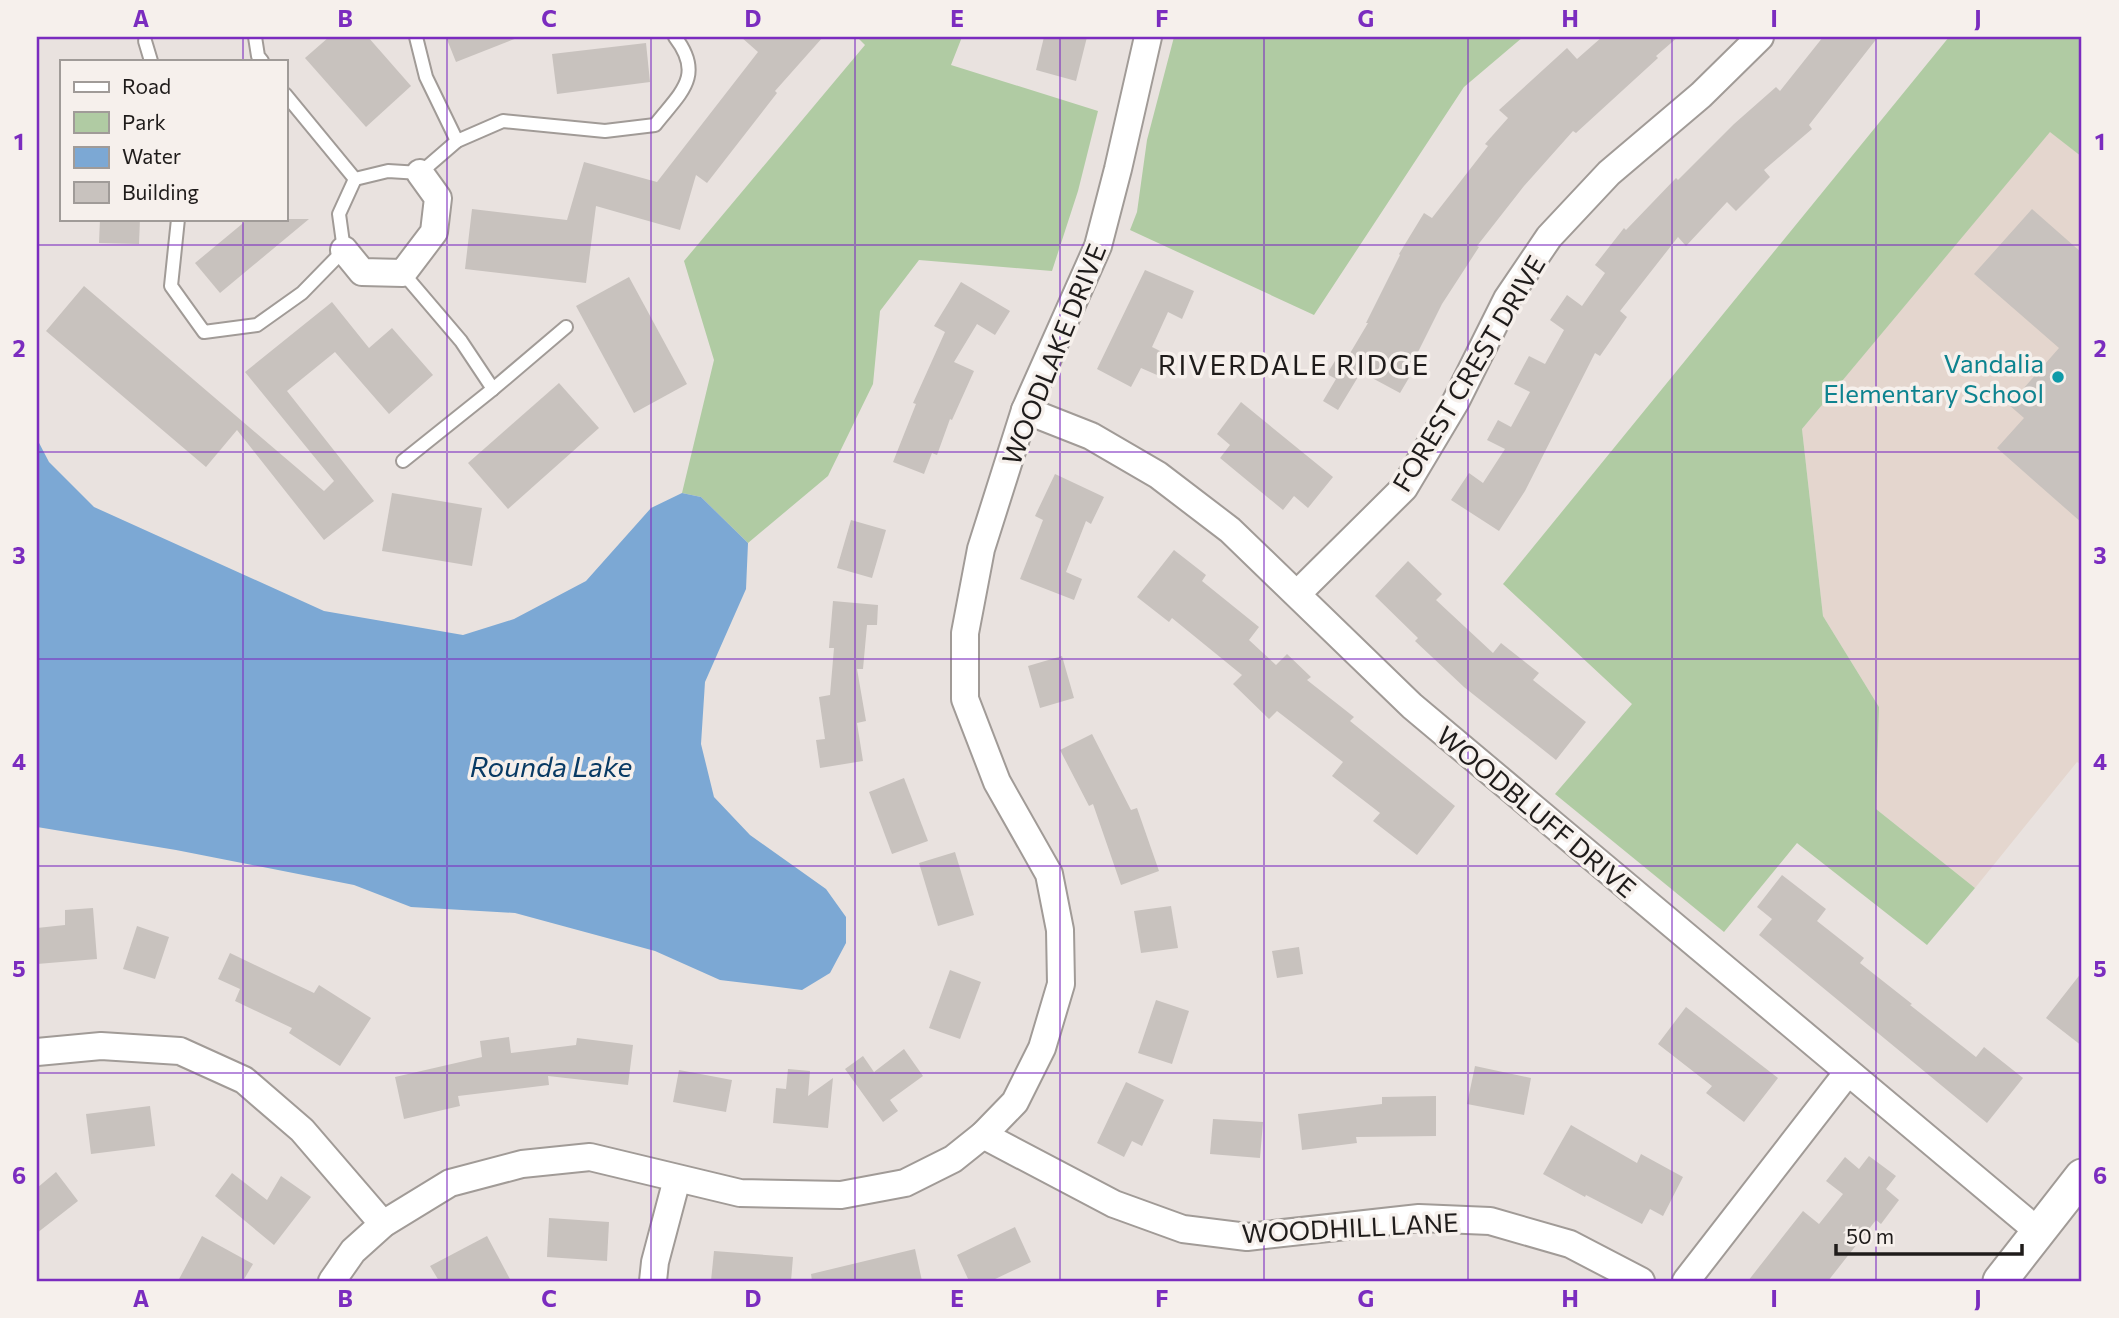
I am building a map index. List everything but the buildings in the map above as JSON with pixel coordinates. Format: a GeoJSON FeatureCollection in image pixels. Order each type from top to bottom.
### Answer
{"type":"FeatureCollection","features":[{"type":"Feature","properties":{"kind":"street","name":"WOODLAKE DRIVE"},"geometry":{"type":"LineString","coordinates":[[332,1281],[353,1251],[383,1224],[450,1183],[522,1164],[590,1157],[740,1193],[841,1195],[905,1183],[953,1159],[984,1135],[1015,1102],[1042,1048],[1061,984],[1060,930],[1049,874],[997,782],[965,699],[965,633],[981,549],[1025,410],[1098,246],[1148,37]]}},
{"type":"Feature","properties":{"kind":"street","name":"FOREST CREST DRIVE"},"geometry":{"type":"LineString","coordinates":[[1297,594],[1404,488],[1456,401],[1507,299],[1549,237],[1609,173],[1701,95],[1760,37]]}},
{"type":"Feature","properties":{"kind":"street"},"geometry":{"type":"LineString","coordinates":[[344,250],[362,272],[403,273],[434,232],[438,198],[419,173]]}},
{"type":"Feature","properties":{"kind":"street","name":"WOODBLUFF DRIVE"},"geometry":{"type":"LineString","coordinates":[[1025,410],[1091,436],[1158,475],[1230,530],[1412,706],[2039,1232]]}},
{"type":"Feature","properties":{"kind":"street"},"geometry":{"type":"LineString","coordinates":[[37,1052],[101,1046],[180,1051],[244,1080],[302,1130],[383,1224]]}},
{"type":"Feature","properties":{"kind":"street"},"geometry":{"type":"LineString","coordinates":[[1686,1281],[1848,1072]]}},
{"type":"Feature","properties":{"kind":"street","name":"WOODHILL LANE"},"geometry":{"type":"LineString","coordinates":[[984,1135],[1114,1204],[1183,1229],[1247,1237],[1419,1218],[1490,1221],[1570,1244],[1641,1281]]}},
{"type":"Feature","properties":{"kind":"street"},"geometry":{"type":"LineString","coordinates":[[2000,1281],[2082,1176]]}},
{"type":"Feature","properties":{"kind":"street"},"geometry":{"type":"LineString","coordinates":[[653,1281],[655,1262],[677,1179]]}},
{"type":"Feature","properties":{"kind":"lane"},"geometry":{"type":"LineString","coordinates":[[255,37],[261,60]]}},
{"type":"Feature","properties":{"kind":"lane"},"geometry":{"type":"LineString","coordinates":[[416,37],[426,77],[457,141]]}},
{"type":"Feature","properties":{"kind":"lane"},"geometry":{"type":"LineString","coordinates":[[178,220],[171,286],[204,332],[257,325],[302,293],[344,250],[339,214],[355,180],[387,171],[419,173],[457,141],[503,121],[605,131],[655,125],[688,83],[688,53],[675,37]]}},
{"type":"Feature","properties":{"kind":"lane"},"geometry":{"type":"LineString","coordinates":[[145,41],[151,60]]}},
{"type":"Feature","properties":{"kind":"lane"},"geometry":{"type":"LineString","coordinates":[[287,96],[355,180]]}},
{"type":"Feature","properties":{"kind":"lane"},"geometry":{"type":"LineString","coordinates":[[403,273],[461,341],[493,389]]}},
{"type":"Feature","properties":{"kind":"lane"},"geometry":{"type":"LineString","coordinates":[[403,461],[566,327]]}},
{"type":"Feature","properties":{"kind":"shaded area"},"geometry":{"type":"Polygon","coordinates":[[[2050,131],[2082,157],[2082,765],[2077,762],[1975,888],[1876,809],[1879,707],[1823,616],[1802,429],[2050,131]]]}},
{"type":"Feature","properties":{"kind":"green space"},"geometry":{"type":"Polygon","coordinates":[[[857,37],[962,37],[951,65],[1098,111],[1078,191],[1052,271],[919,260],[880,311],[873,384],[828,476],[748,543],[701,497],[682,493],[714,360],[684,261],[865,45],[857,37]]]}},
{"type":"Feature","properties":{"kind":"green space"},"geometry":{"type":"Polygon","coordinates":[[[1174,37],[1523,37],[1464,87],[1314,315],[1130,230],[1137,212],[1147,140],[1174,37]]]}},
{"type":"Feature","properties":{"kind":"green space"},"geometry":{"type":"Polygon","coordinates":[[[1949,37],[2082,37],[2082,157],[2050,132],[1802,429],[1823,616],[1879,707],[1876,809],[1975,888],[1927,945],[1797,843],[1724,932],[1555,794],[1632,704],[1503,584],[1949,37]]]}},
{"type":"Feature","properties":{"kind":"water","name":"Rounda Lake"},"geometry":{"type":"Polygon","coordinates":[[[37,439],[49,462],[94,507],[324,611],[463,635],[514,619],[586,581],[651,508],[682,493],[701,497],[748,543],[746,589],[705,682],[701,744],[714,797],[750,835],[826,889],[846,917],[846,943],[830,973],[802,990],[720,980],[655,951],[515,913],[411,907],[354,885],[176,850],[37,827],[37,439]]]}},
{"type":"Feature","properties":{"kind":"place","name":"Vandalia Elementary School"},"geometry":{"type":"Point","coordinates":[2058,377]}},
{"type":"Feature","properties":{"kind":"district","name":"RIVERDALE RIDGE"},"geometry":{"type":"Point","coordinates":[1294,364]}}]}
